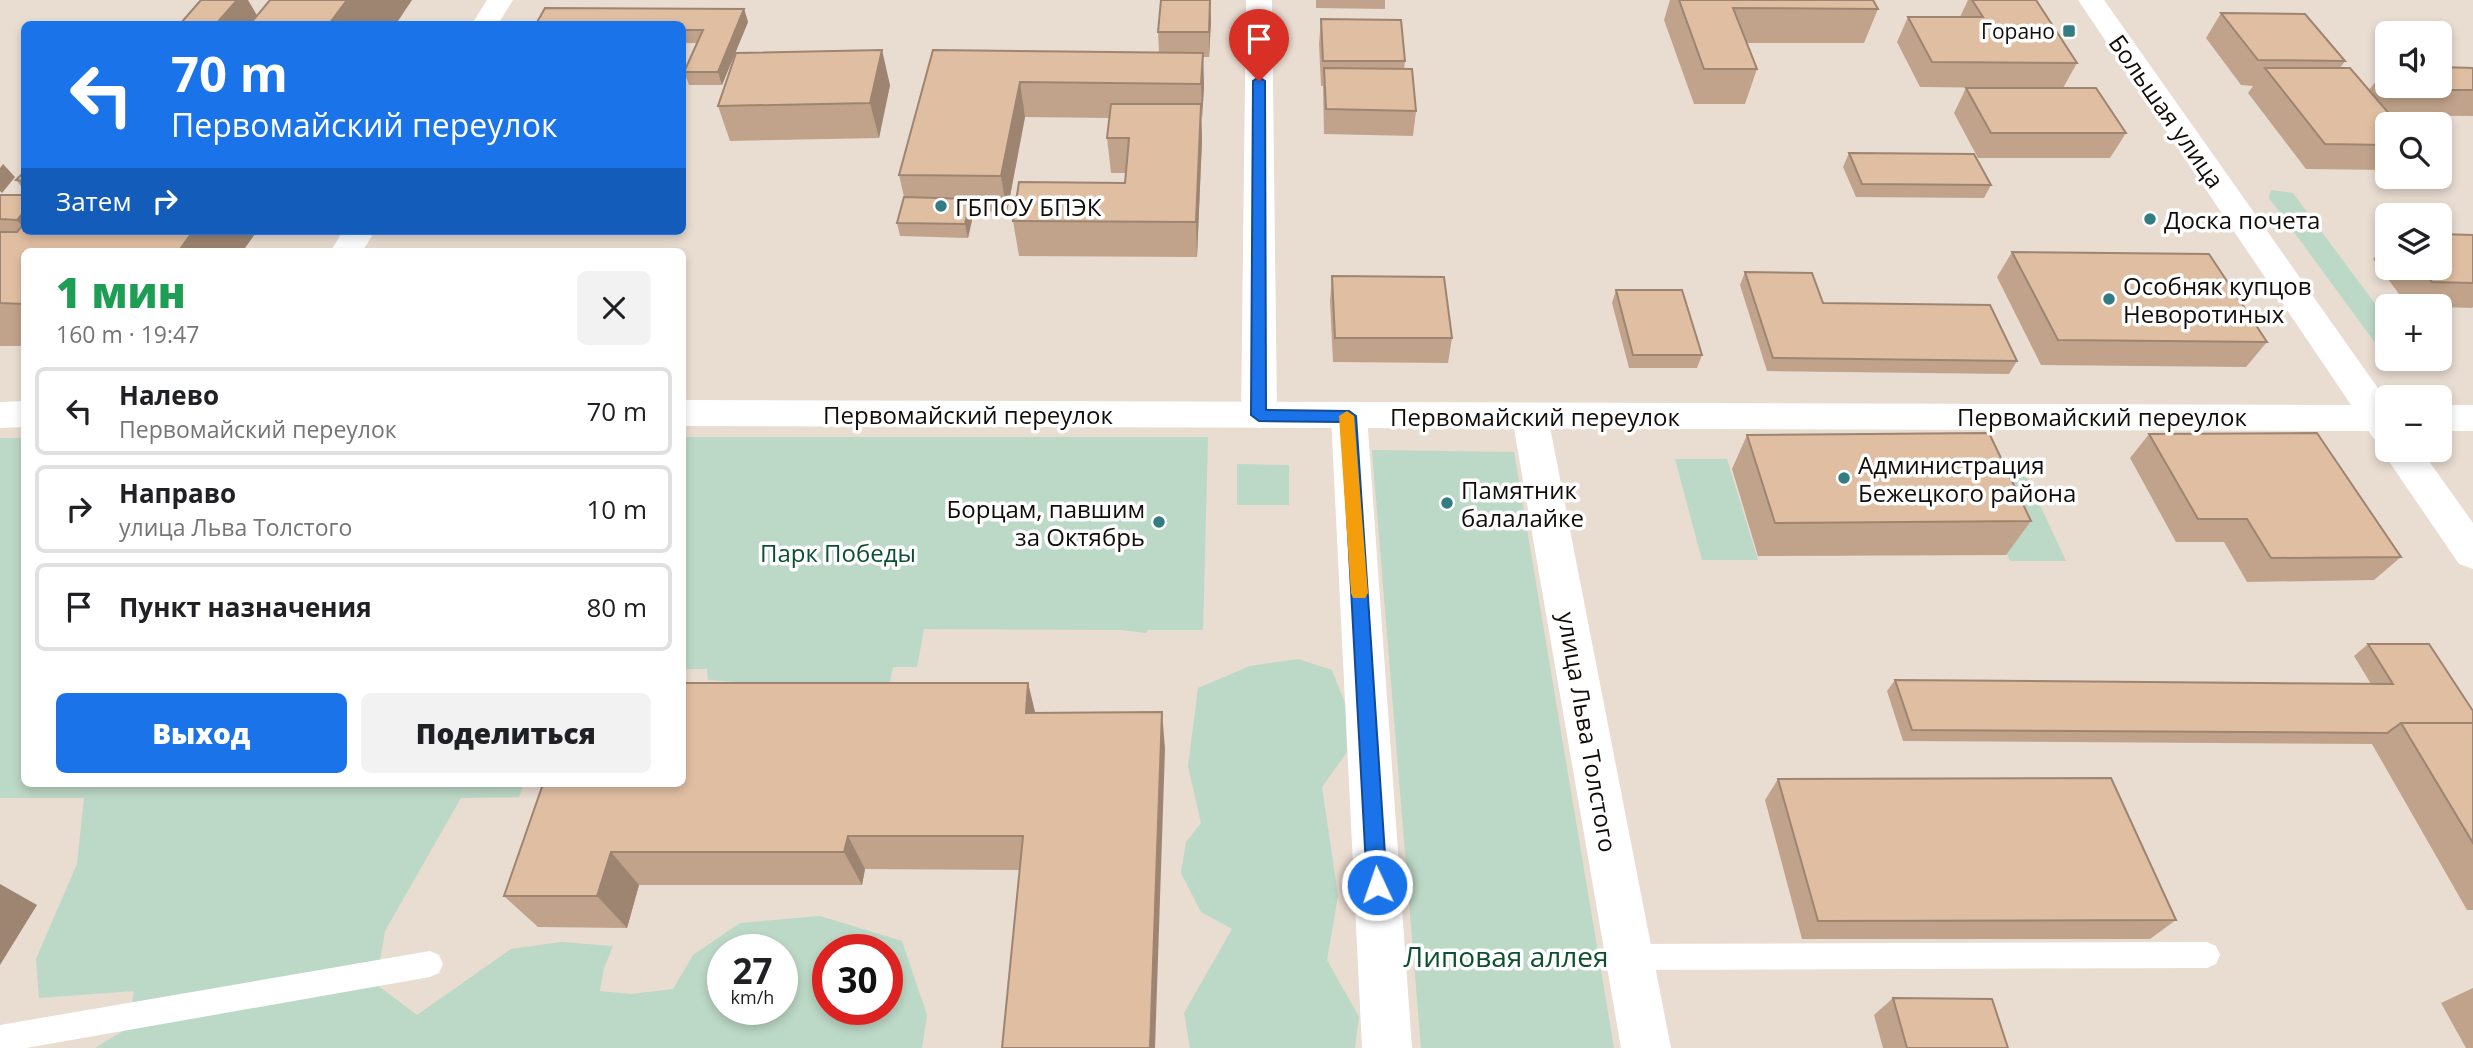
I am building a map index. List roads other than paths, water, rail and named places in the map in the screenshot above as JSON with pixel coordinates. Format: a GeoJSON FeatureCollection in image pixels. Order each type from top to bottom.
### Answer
{"type":"FeatureCollection","features":[{"type":"Feature","properties":{"kind":"street"},"geometry":{"type":"LineString","coordinates":[[487,21],[500,0]]}},
{"type":"Feature","properties":{"kind":"street"},"geometry":{"type":"LineString","coordinates":[[1259,0],[1259,415]]}},
{"type":"Feature","properties":{"kind":"street","name":"Большая улица"},"geometry":{"type":"LineString","coordinates":[[2091,0],[2375,409]]}},
{"type":"Feature","properties":{"kind":"street","name":"Первомайский переулок"},"geometry":{"type":"LineString","coordinates":[[686,413],[2375,422]]}},
{"type":"Feature","properties":{"kind":"street"},"geometry":{"type":"LineString","coordinates":[[0,415],[21,414]]}},
{"type":"Feature","properties":{"kind":"street"},"geometry":{"type":"LineString","coordinates":[[1349,416],[1387,1048]]}},
{"type":"Feature","properties":{"kind":"street","name":"улица Льва Толстого"},"geometry":{"type":"LineString","coordinates":[[1530,416],[1646,1048]]}},
{"type":"Feature","properties":{"kind":"street"},"geometry":{"type":"LineString","coordinates":[[2452,418],[2473,418]]}},
{"type":"Feature","properties":{"kind":"street"},"geometry":{"type":"LineString","coordinates":[[2409,462],[2473,553]]}},
{"type":"Feature","properties":{"kind":"lane"},"geometry":{"type":"LineString","coordinates":[[1629,957],[2207,955]]}},
{"type":"Feature","properties":{"kind":"lane"},"geometry":{"type":"LineString","coordinates":[[0,1039],[430,964]]}},
{"type":"Feature","properties":{"kind":"place","name":"Горано"},"geometry":{"type":"Point","coordinates":[2069,31]}},
{"type":"Feature","properties":{"kind":"place","name":"ГБПОУ БПЭК"},"geometry":{"type":"Point","coordinates":[941,206]}},
{"type":"Feature","properties":{"kind":"place","name":"Доска почета"},"geometry":{"type":"Point","coordinates":[2150,219]}},
{"type":"Feature","properties":{"kind":"place","name":"Особняк купцов Неворотиных"},"geometry":{"type":"Point","coordinates":[2109,299]}},
{"type":"Feature","properties":{"kind":"place","name":"Администрация Бежецкого района"},"geometry":{"type":"Point","coordinates":[1844,478]}},
{"type":"Feature","properties":{"kind":"place","name":"Памятник балалайке"},"geometry":{"type":"Point","coordinates":[1447,503]}},
{"type":"Feature","properties":{"kind":"place","name":"Борцам, павшим за Октябрь"},"geometry":{"type":"Point","coordinates":[1159,522]}},
{"type":"Feature","properties":{"kind":"park label","name":"Парк Победы"},"geometry":{"type":"Point","coordinates":[838,552]}},
{"type":"Feature","properties":{"kind":"park label","name":"Липовая аллея"},"geometry":{"type":"Point","coordinates":[1506,956]}}]}
